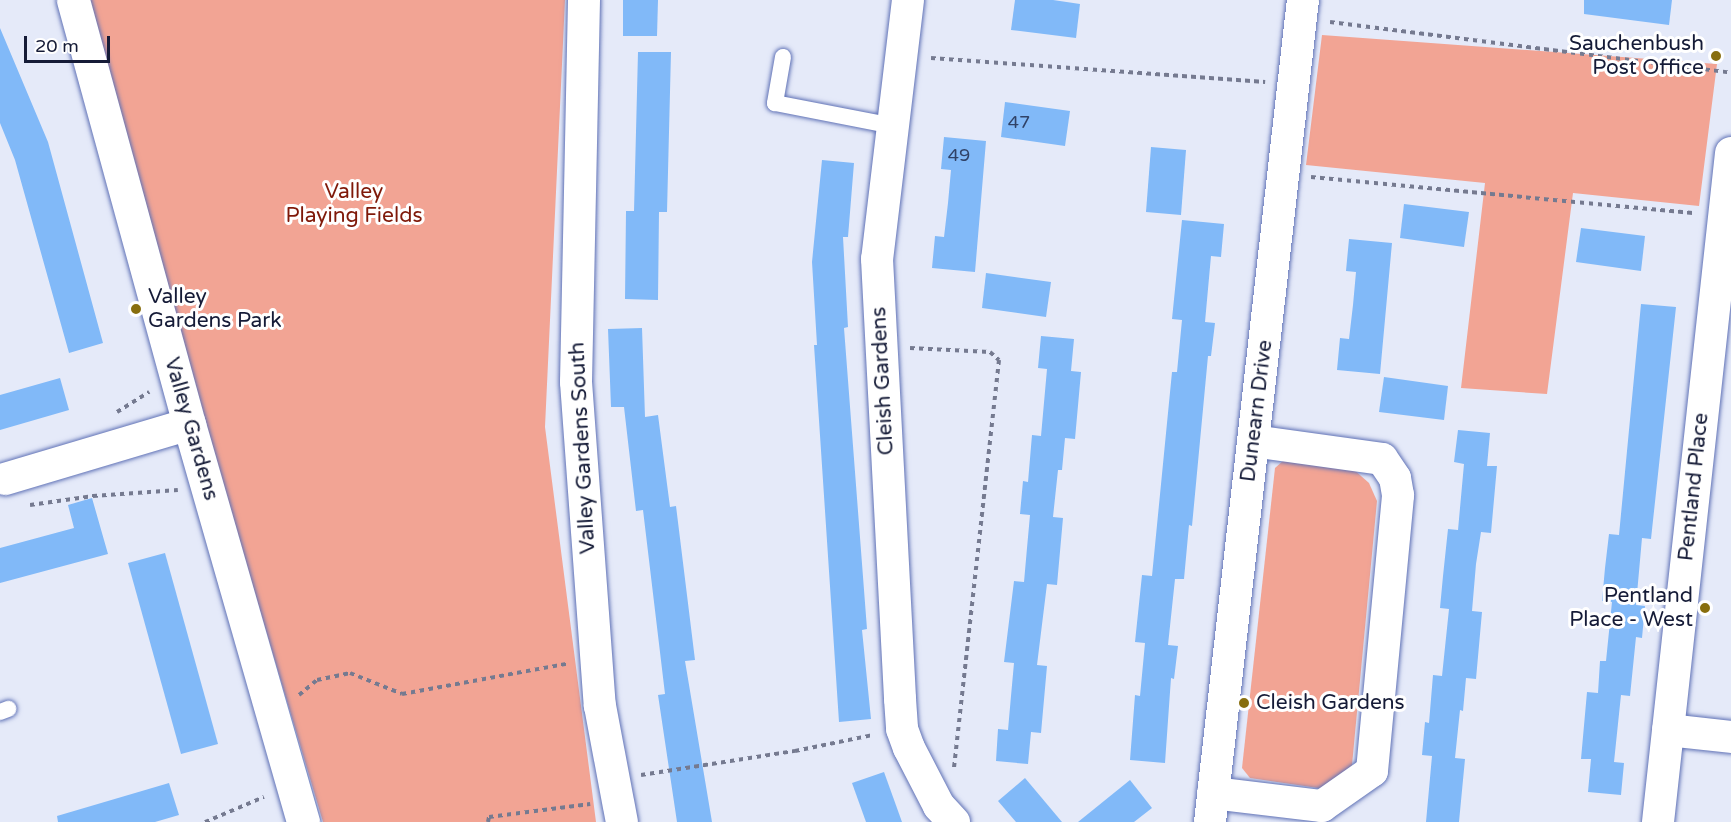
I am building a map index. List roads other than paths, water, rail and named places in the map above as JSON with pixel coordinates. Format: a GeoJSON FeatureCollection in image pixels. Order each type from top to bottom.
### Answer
{"type":"FeatureCollection","features":[{"type":"Feature","properties":{"kind":"street","name":"Valley Gardens"},"geometry":{"type":"LineString","coordinates":[[73,0],[189,424],[303,822]]}},
{"type":"Feature","properties":{"kind":"street","name":"Valley Gardens South"},"geometry":{"type":"LineString","coordinates":[[584,0],[576,382],[600,706],[618,801]]}},
{"type":"Feature","properties":{"kind":"street","name":"Cleish Gardens"},"geometry":{"type":"LineString","coordinates":[[908,0],[877,259],[902,729],[909,748],[939,806],[954,822]]}},
{"type":"Feature","properties":{"kind":"street","name":"Dunearn Drive"},"geometry":{"type":"LineString","coordinates":[[1211,808],[1293,84],[1312,10]]}},
{"type":"Feature","properties":{"kind":"street","name":"Pentland Place"},"geometry":{"type":"LineString","coordinates":[[1658,822],[1723,289],[1724,215],[1731,153]]}},
{"type":"Feature","properties":{"kind":"street"},"geometry":{"type":"LineString","coordinates":[[5,480],[189,424]]}},
{"type":"Feature","properties":{"kind":"street"},"geometry":{"type":"LineString","coordinates":[[1211,808],[1322,806],[1372,771],[1398,495],[1395,478],[1382,459],[1253,441]]}},
{"type":"Feature","properties":{"kind":"street"},"geometry":{"type":"LineString","coordinates":[[1668,730],[1731,737]]}},
{"type":"Feature","properties":{"kind":"lane"},"geometry":{"type":"LineString","coordinates":[[783,57],[775,103],[893,126]]}},
{"type":"Feature","properties":{"kind":"place","name":"Sauchenbush Post Office"},"geometry":{"type":"Point","coordinates":[1716,56]}},
{"type":"Feature","properties":{"kind":"place","name":"Valley Gardens Park"},"geometry":{"type":"Point","coordinates":[136,309]}},
{"type":"Feature","properties":{"kind":"place","name":"Pentland Place - West"},"geometry":{"type":"Point","coordinates":[1705,608]}},
{"type":"Feature","properties":{"kind":"place","name":"Cleish Gardens"},"geometry":{"type":"Point","coordinates":[1244,703]}},
{"type":"Feature","properties":{"kind":"park label","name":"Valley Playing Fields"},"geometry":{"type":"Point","coordinates":[354,204]}}]}
